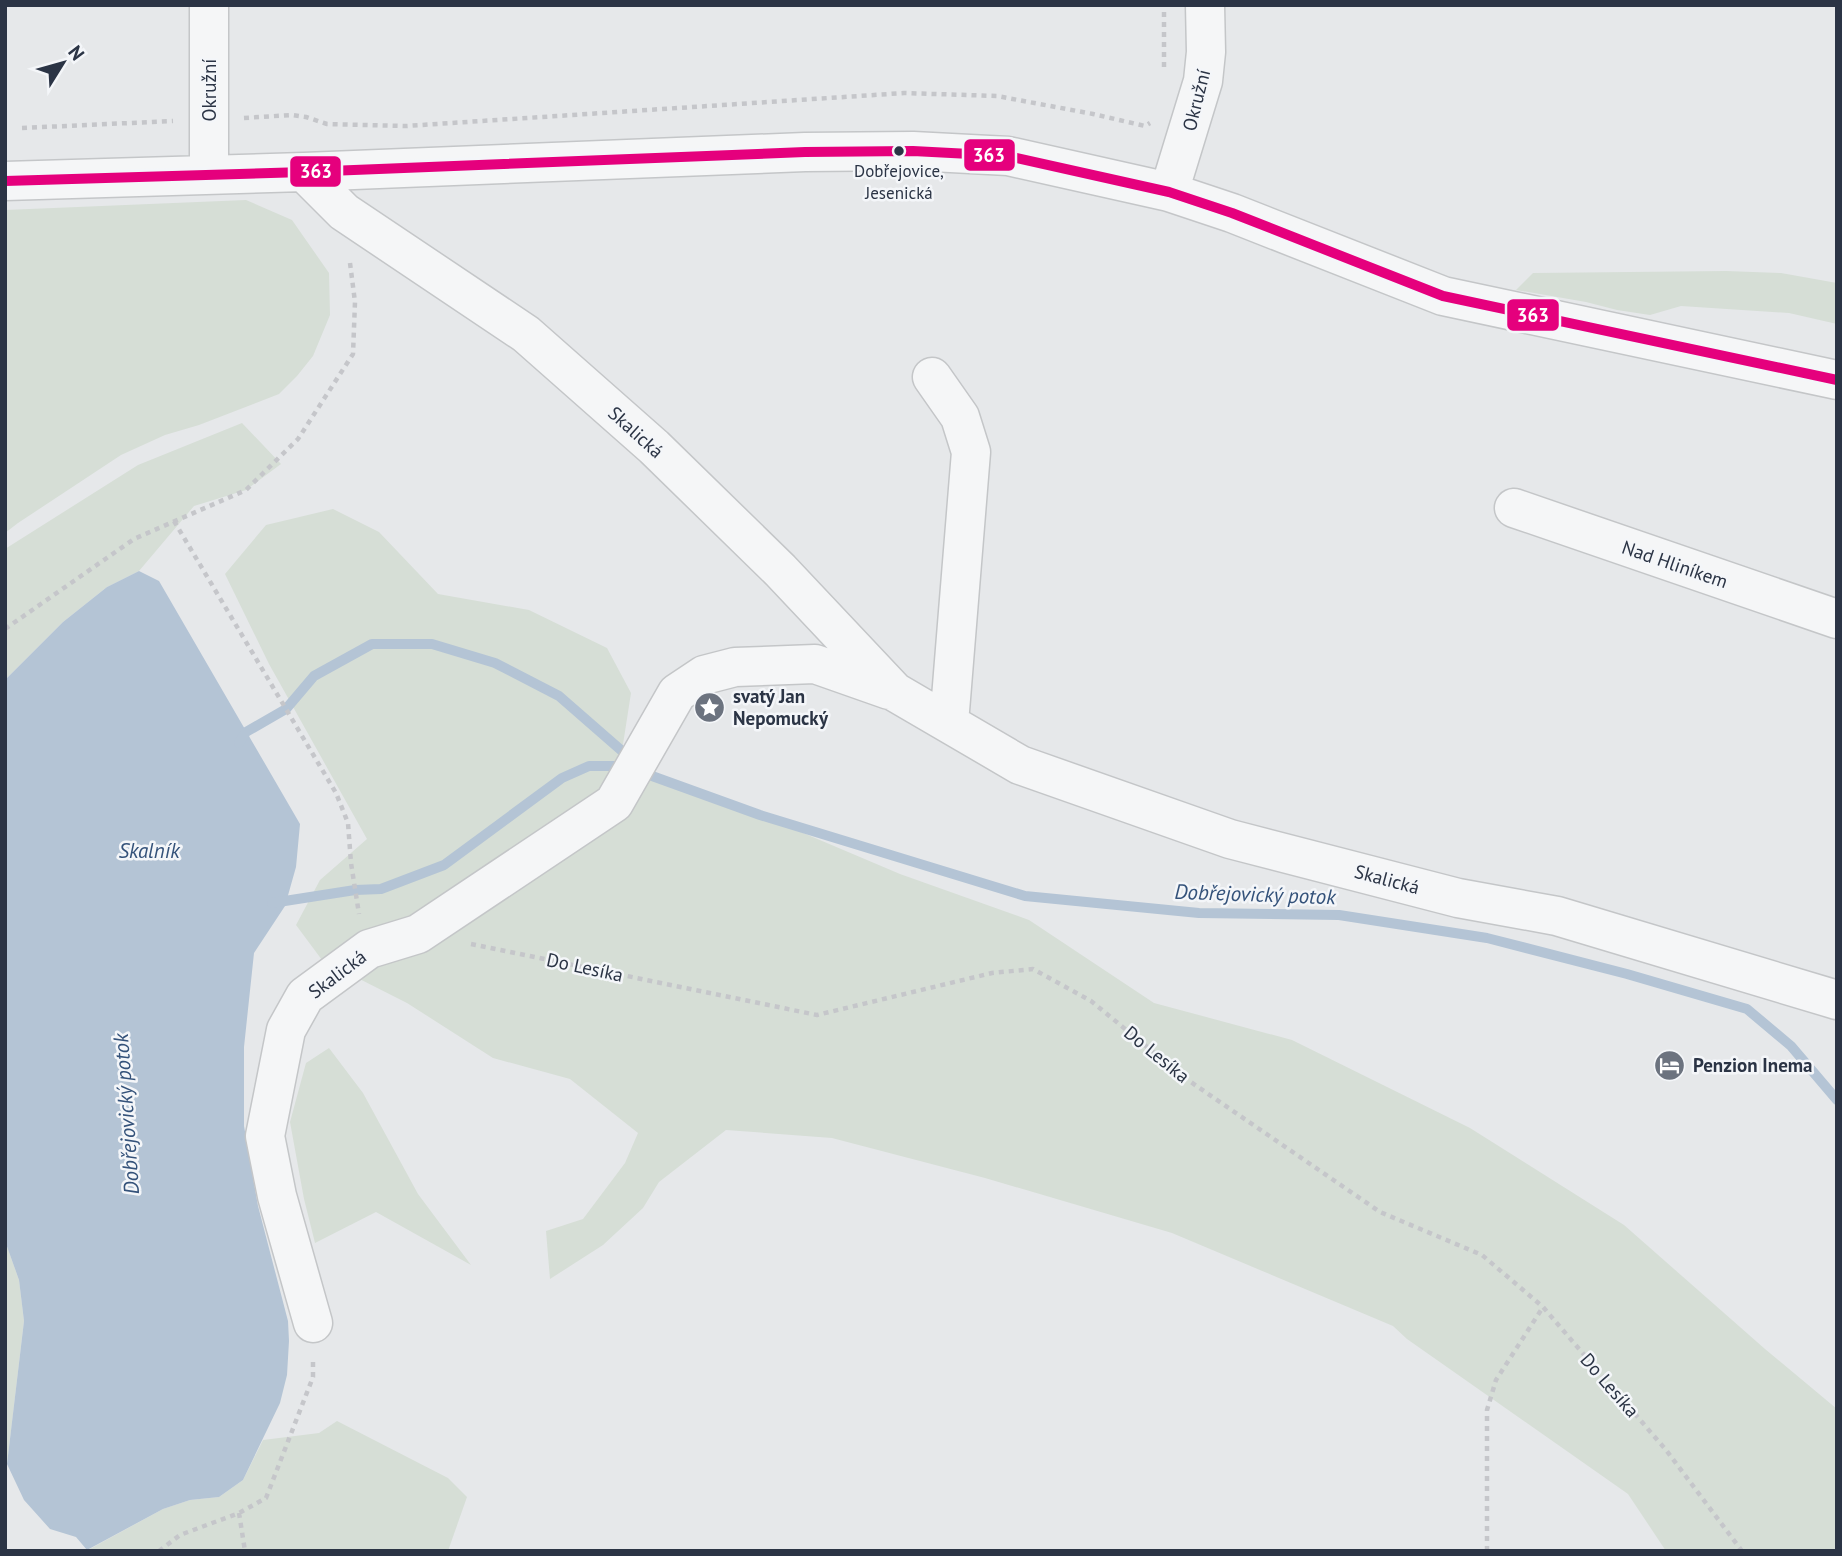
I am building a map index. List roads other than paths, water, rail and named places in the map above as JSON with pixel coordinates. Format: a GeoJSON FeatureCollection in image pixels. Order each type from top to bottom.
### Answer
{"type":"FeatureCollection","features":[{"type":"Feature","properties":{"kind":"street","name":"Okružní"},"geometry":{"type":"LineString","coordinates":[[209,5],[209,175]]}},
{"type":"Feature","properties":{"kind":"street","name":"Okružní"},"geometry":{"type":"LineString","coordinates":[[1169,192],[1203,81],[1206,52],[1205,5]]}},
{"type":"Feature","properties":{"kind":"street"},"geometry":{"type":"LineString","coordinates":[[5,181],[805,152],[914,150],[1008,156],[1169,192],[1232,213],[1443,296],[1837,380]]}},
{"type":"Feature","properties":{"kind":"street","name":"Skalická"},"geometry":{"type":"LineString","coordinates":[[304,172],[344,212],[526,334],[654,447],[780,570],[895,692]]}},
{"type":"Feature","properties":{"kind":"street"},"geometry":{"type":"LineString","coordinates":[[932,377],[960,417],[971,452],[949,723]]}},
{"type":"Feature","properties":{"kind":"street","name":"Nad Hliníkem"},"geometry":{"type":"LineString","coordinates":[[1514,508],[1837,619]]}},
{"type":"Feature","properties":{"kind":"street","name":"Skalická"},"geometry":{"type":"LineString","coordinates":[[313,1323],[277,1196],[265,1136],[285,1030],[305,996],[369,949],[418,934],[614,803],[677,693],[704,675],[735,667],[815,664],[895,692],[1020,765],[1230,839],[1458,898],[1557,916],[1837,999]]}},
{"type":"Feature","properties":{"kind":"water","name":"Skalník"},"geometry":{"type":"Polygon","coordinates":[[[139,571],[159,581],[300,824],[296,867],[285,906],[254,953],[244,1047],[244,1126],[258,1206],[288,1321],[289,1341],[287,1375],[280,1403],[243,1480],[219,1497],[190,1500],[163,1509],[87,1550],[76,1537],[50,1529],[24,1500],[7,1464],[24,1321],[19,1280],[5,1241],[5,680],[63,622],[107,587],[139,571]]]}},
{"type":"Feature","properties":{"kind":"waterway","name":"Dobřejovický potok"},"geometry":{"type":"LineString","coordinates":[[239,743],[246,732],[286,709],[314,676],[372,644],[432,644],[495,663],[559,696],[622,751]]}},
{"type":"Feature","properties":{"kind":"waterway"},"geometry":{"type":"LineString","coordinates":[[272,903],[355,890],[381,889],[444,865],[562,778],[589,766],[619,766]]}},
{"type":"Feature","properties":{"kind":"waterway","name":"Dobřejovický potok"},"geometry":{"type":"LineString","coordinates":[[641,772],[760,815],[1025,896],[1199,913],[1339,915],[1487,938],[1627,974],[1747,1009],[1791,1046],[1837,1100]]}},
{"type":"Feature","properties":{"kind":"place","name":"Dobřejovice, Jesenická"},"geometry":{"type":"Point","coordinates":[899,151]}},
{"type":"Feature","properties":{"kind":"place","name":"svatý Jan Nepomucký"},"geometry":{"type":"Point","coordinates":[710,707]}},
{"type":"Feature","properties":{"kind":"place","name":"Penzion Inema"},"geometry":{"type":"Point","coordinates":[1670,1065]}}]}
